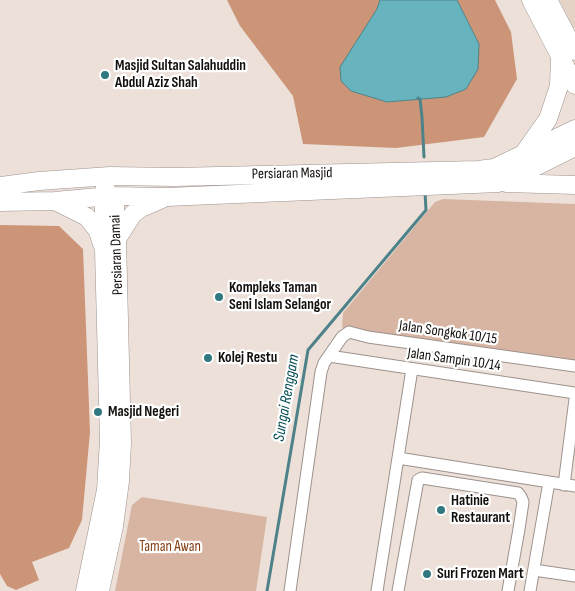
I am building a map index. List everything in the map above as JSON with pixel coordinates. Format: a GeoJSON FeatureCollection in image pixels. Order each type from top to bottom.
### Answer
{"type":"FeatureCollection","features":[{"type":"Feature","properties":{"kind":"main road"},"geometry":{"type":"LineString","coordinates":[[531,0],[571,52]]}},
{"type":"Feature","properties":{"kind":"main road"},"geometry":{"type":"LineString","coordinates":[[548,0],[571,52],[575,85]]}},
{"type":"Feature","properties":{"kind":"main road"},"geometry":{"type":"LineString","coordinates":[[522,155],[548,119],[571,52]]}},
{"type":"Feature","properties":{"kind":"main road","name":"Persiaran Masjid"},"geometry":{"type":"LineString","coordinates":[[0,186],[110,176],[175,177],[478,170],[494,168],[575,129]]}},
{"type":"Feature","properties":{"kind":"main road","name":"Persiaran Masjid"},"geometry":{"type":"LineString","coordinates":[[0,202],[55,201],[110,196],[167,197],[498,183],[575,147]]}},
{"type":"Feature","properties":{"kind":"main road"},"geometry":{"type":"LineString","coordinates":[[0,186],[39,187],[98,184],[104,187],[110,196],[115,190],[129,183],[152,182],[175,177]]}},
{"type":"Feature","properties":{"kind":"main road"},"geometry":{"type":"LineString","coordinates":[[498,183],[575,184]]}},
{"type":"Feature","properties":{"kind":"main road","name":"Persiaran Damai"},"geometry":{"type":"LineString","coordinates":[[85,591],[122,443],[111,245],[115,206],[110,196]]}},
{"type":"Feature","properties":{"kind":"main road"},"geometry":{"type":"LineString","coordinates":[[55,201],[86,217],[111,245],[133,214],[141,208],[167,197]]}},
{"type":"Feature","properties":{"kind":"main road","name":"Persiaran Damai"},"geometry":{"type":"LineString","coordinates":[[100,591],[114,526],[112,487]]}},
{"type":"Feature","properties":{"kind":"street","name":"Jalan Songkok 10/15"},"geometry":{"type":"LineString","coordinates":[[329,356],[342,337],[350,332],[368,337],[575,366]]}},
{"type":"Feature","properties":{"kind":"street","name":"Jalan Sampin 10/14"},"geometry":{"type":"LineString","coordinates":[[329,356],[575,393]]}},
{"type":"Feature","properties":{"kind":"street"},"geometry":{"type":"LineString","coordinates":[[290,591],[321,372],[329,356]]}},
{"type":"Feature","properties":{"kind":"street"},"geometry":{"type":"LineString","coordinates":[[378,591],[412,369]]}},
{"type":"Feature","properties":{"kind":"street"},"geometry":{"type":"LineString","coordinates":[[398,458],[570,485],[575,399]]}},
{"type":"Feature","properties":{"kind":"street"},"geometry":{"type":"LineString","coordinates":[[398,591],[418,480],[422,478],[518,493],[523,502],[510,591]]}},
{"type":"Feature","properties":{"kind":"street"},"geometry":{"type":"LineString","coordinates":[[530,591],[549,482]]}},
{"type":"Feature","properties":{"kind":"street"},"geometry":{"type":"LineString","coordinates":[[388,522],[410,526]]}},
{"type":"Feature","properties":{"kind":"street"},"geometry":{"type":"LineString","coordinates":[[519,528],[540,532]]}},
{"type":"Feature","properties":{"kind":"street"},"geometry":{"type":"LineString","coordinates":[[382,564],[402,568]]}},
{"type":"Feature","properties":{"kind":"street"},"geometry":{"type":"LineString","coordinates":[[534,570],[575,576]]}},
{"type":"Feature","properties":{"kind":"shaded area"},"geometry":{"type":"Polygon","coordinates":[[[227,0],[380,0],[351,91],[387,102],[446,97],[479,44],[457,0],[495,0],[511,32],[517,79],[484,137],[396,148],[303,144],[293,96],[240,26],[227,0]]]}},
{"type":"Feature","properties":{"kind":"shaded area"},"geometry":{"type":"Polygon","coordinates":[[[560,0],[575,0],[575,28],[572,26],[560,0]]]}},
{"type":"Feature","properties":{"kind":"shaded area"},"geometry":{"type":"Polygon","coordinates":[[[0,225],[59,226],[83,249],[90,432],[82,520],[69,548],[32,562],[39,580],[16,590],[7,586],[0,574],[0,225]]]}},
{"type":"Feature","properties":{"kind":"green space"},"geometry":{"type":"Polygon","coordinates":[[[443,199],[575,204],[575,367],[355,339],[342,327],[343,313],[435,202],[443,199]]]}},
{"type":"Feature","properties":{"kind":"green space","name":"Taman Awan"},"geometry":{"type":"Polygon","coordinates":[[[142,497],[267,517],[256,591],[115,591],[132,505],[142,497]]]}},
{"type":"Feature","properties":{"kind":"water"},"geometry":{"type":"Polygon","coordinates":[[[380,0],[457,0],[479,44],[478,69],[466,89],[446,97],[387,102],[351,91],[341,81],[340,67],[377,9],[380,0]]]}},
{"type":"Feature","properties":{"kind":"waterway","name":"Sungai Renggam"},"geometry":{"type":"LineString","coordinates":[[418,98],[420,99],[422,117],[424,157]]}},
{"type":"Feature","properties":{"kind":"waterway","name":"Sungai Renggam"},"geometry":{"type":"LineString","coordinates":[[267,591],[308,350],[426,210],[425,192]]}},
{"type":"Feature","properties":{"kind":"place","name":"Masjid Sultan Salahuddin Abdul Aziz Shah"},"geometry":{"type":"Point","coordinates":[105,75]}},
{"type":"Feature","properties":{"kind":"place","name":"Kompleks Taman Seni Islam Selangor"},"geometry":{"type":"Point","coordinates":[219,297]}},
{"type":"Feature","properties":{"kind":"place","name":"Kolej Restu"},"geometry":{"type":"Point","coordinates":[208,358]}},
{"type":"Feature","properties":{"kind":"place","name":"Masjid Negeri"},"geometry":{"type":"Point","coordinates":[98,412]}},
{"type":"Feature","properties":{"kind":"place","name":"Hatinie Restaurant"},"geometry":{"type":"Point","coordinates":[441,510]}},
{"type":"Feature","properties":{"kind":"place","name":"Suri Frozen Mart"},"geometry":{"type":"Point","coordinates":[427,574]}}]}
